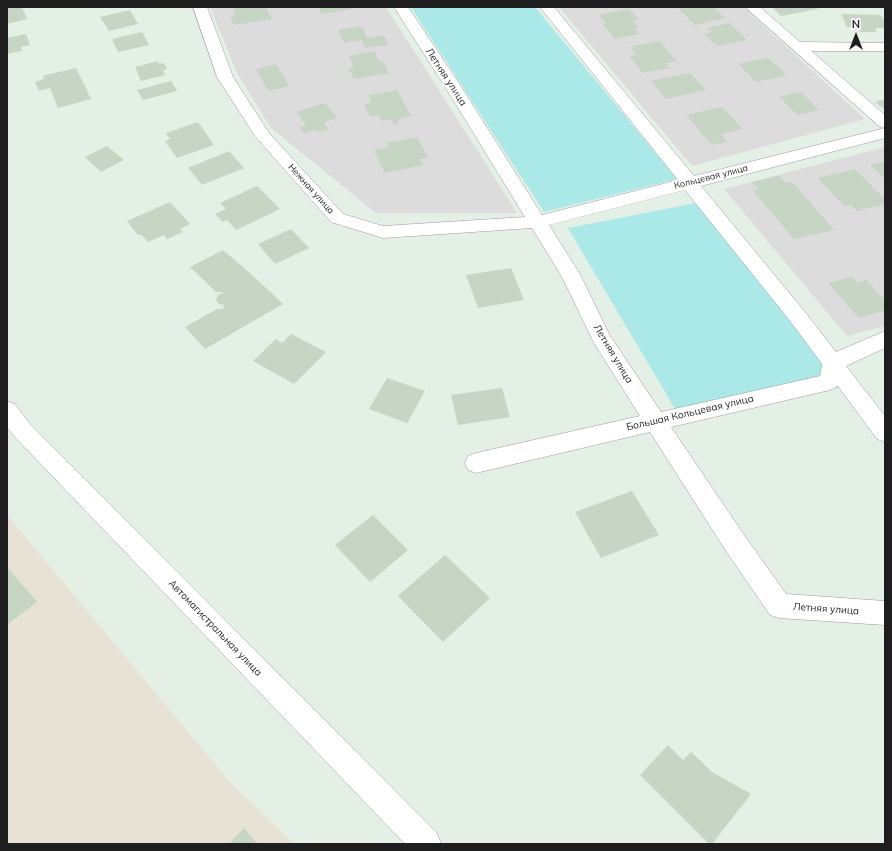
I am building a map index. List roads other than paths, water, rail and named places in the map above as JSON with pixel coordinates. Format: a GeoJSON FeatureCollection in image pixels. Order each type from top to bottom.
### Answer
{"type":"FeatureCollection","features":[{"type":"Feature","properties":{"kind":"street","name":"Нежная улица"},"geometry":{"type":"LineString","coordinates":[[200,7],[225,77],[259,130],[337,218],[383,232],[536,222]]}},
{"type":"Feature","properties":{"kind":"street","name":"Летняя улица"},"geometry":{"type":"LineString","coordinates":[[401,7],[452,85],[571,276],[601,338],[729,534],[779,606],[885,613]]}},
{"type":"Feature","properties":{"kind":"street"},"geometry":{"type":"LineString","coordinates":[[547,7],[691,182],[798,317],[885,433]]}},
{"type":"Feature","properties":{"kind":"street"},"geometry":{"type":"LineString","coordinates":[[752,7],[885,122]]}},
{"type":"Feature","properties":{"kind":"street"},"geometry":{"type":"LineString","coordinates":[[796,46],[885,47]]}},
{"type":"Feature","properties":{"kind":"street","name":"Кольцевая улица"},"geometry":{"type":"LineString","coordinates":[[536,222],[885,133]]}},
{"type":"Feature","properties":{"kind":"street"},"geometry":{"type":"LineString","coordinates":[[832,363],[885,340]]}},
{"type":"Feature","properties":{"kind":"street","name":"Большая Кольцевая улица"},"geometry":{"type":"LineString","coordinates":[[476,463],[656,422],[748,399],[830,382],[832,363]]}},
{"type":"Feature","properties":{"kind":"street","name":"Автомагистральная улица"},"geometry":{"type":"LineString","coordinates":[[7,410],[22,430],[426,844]]}}]}
